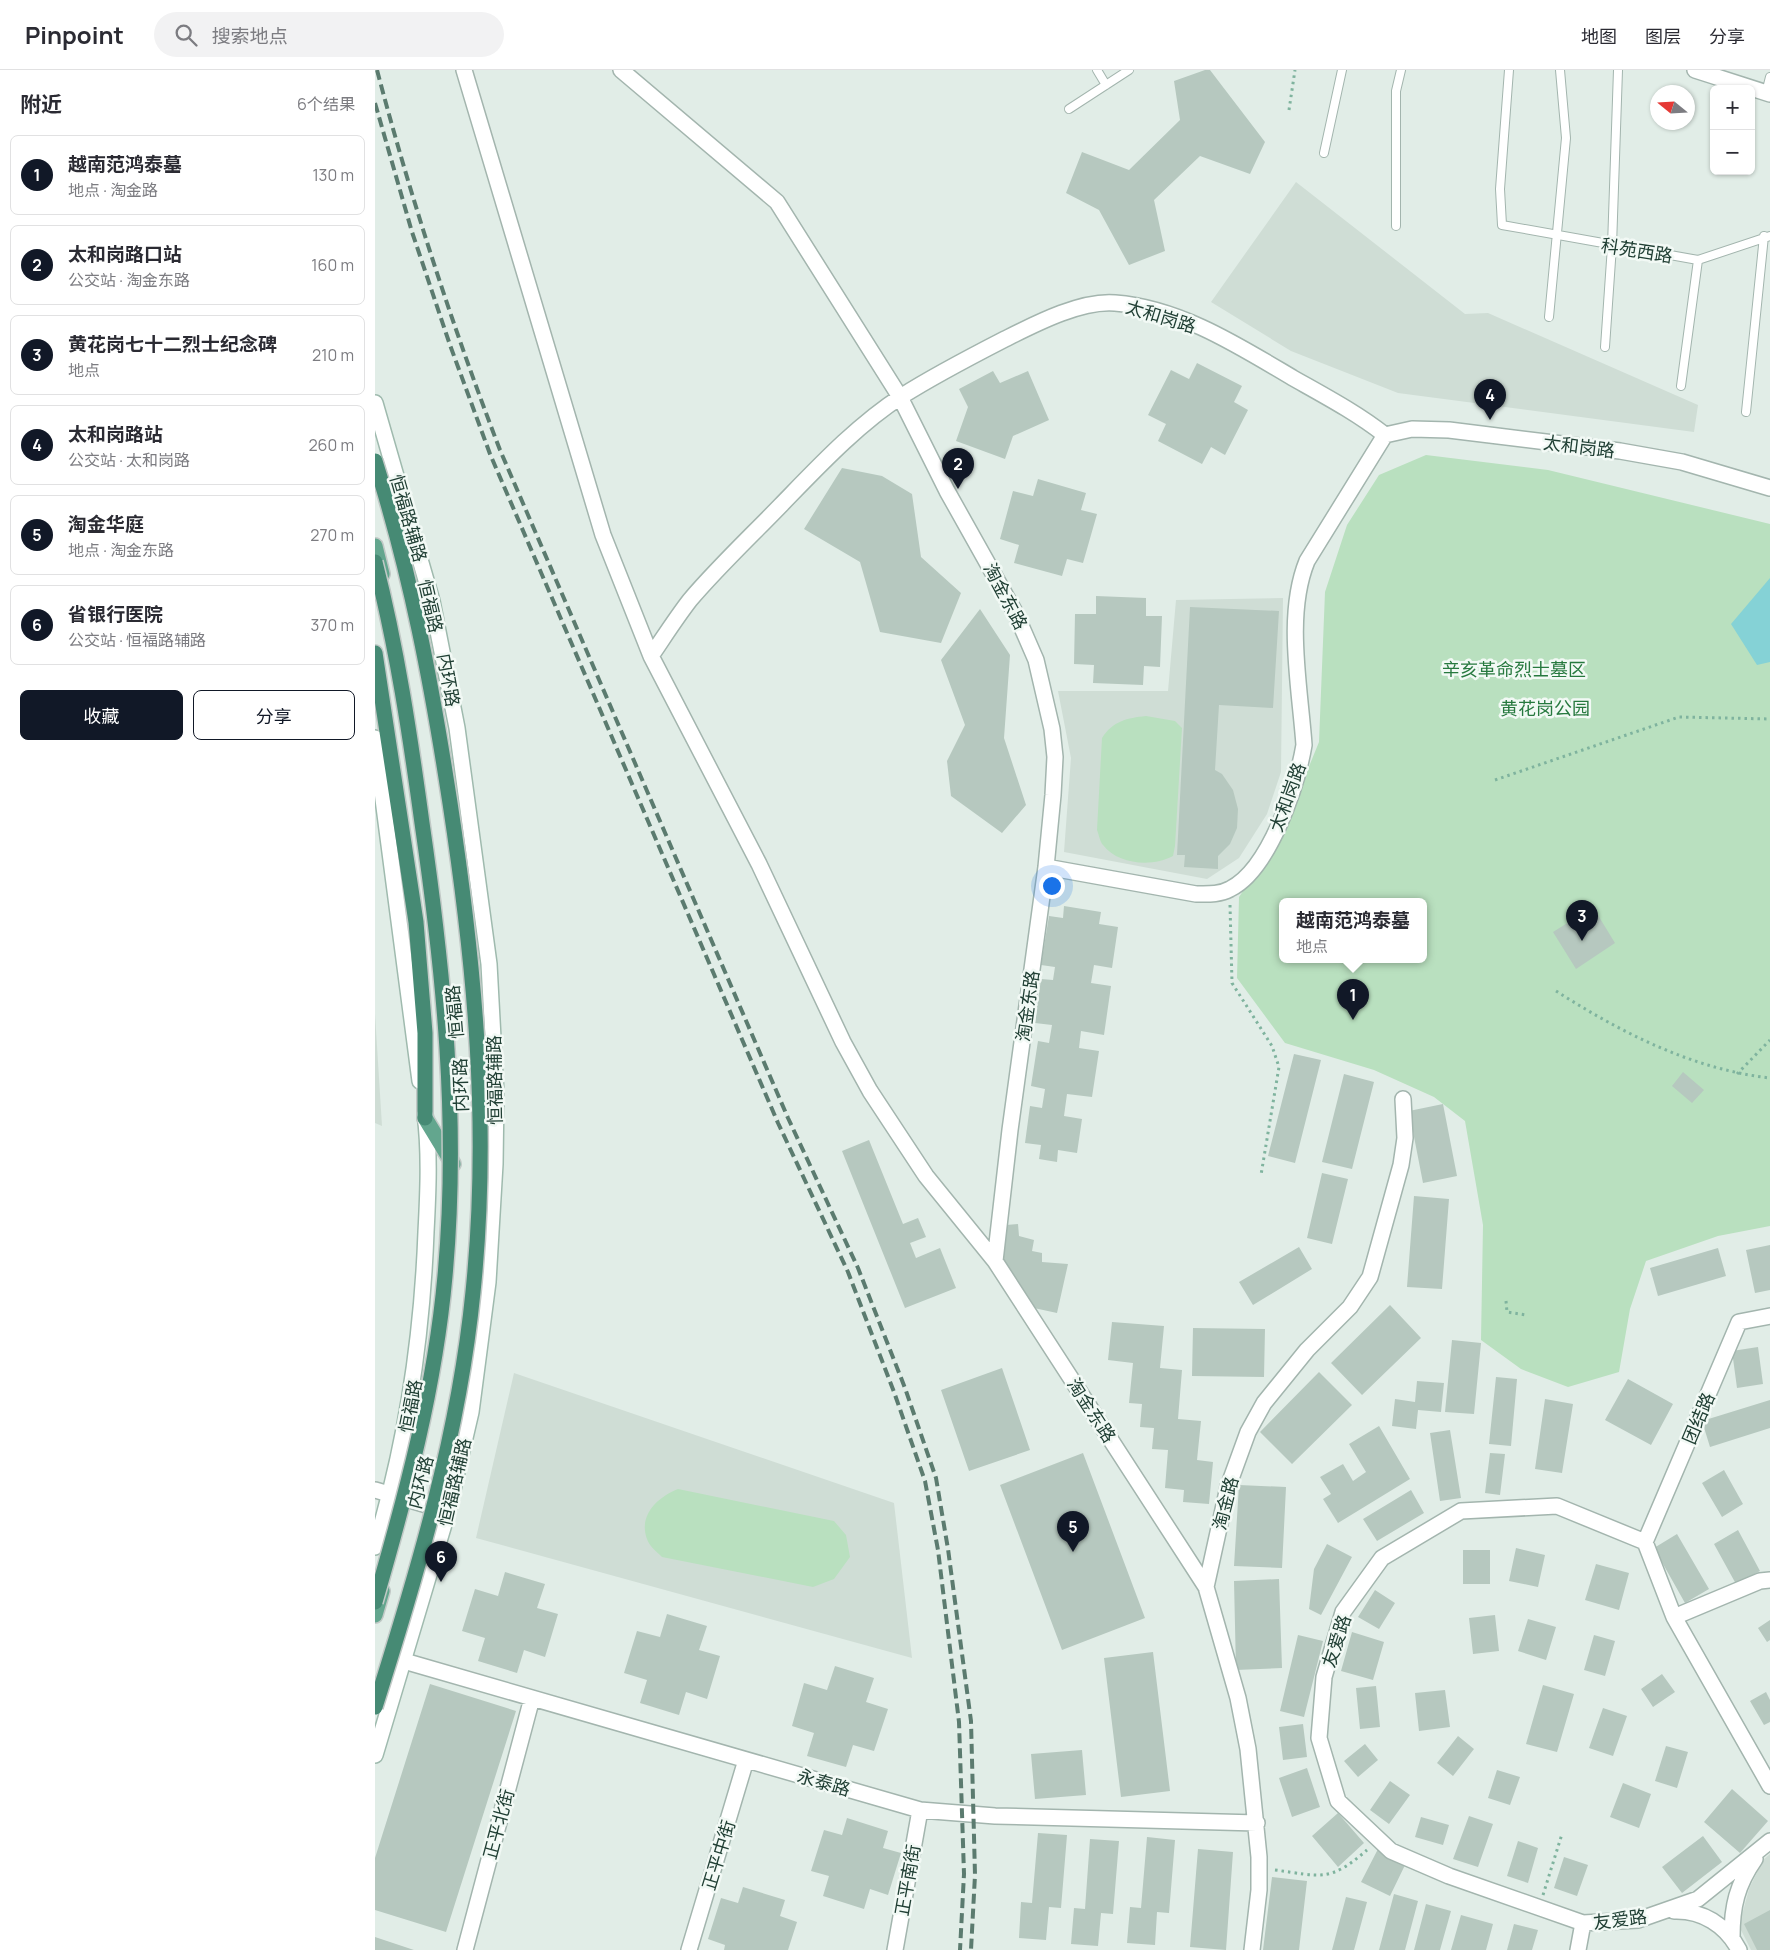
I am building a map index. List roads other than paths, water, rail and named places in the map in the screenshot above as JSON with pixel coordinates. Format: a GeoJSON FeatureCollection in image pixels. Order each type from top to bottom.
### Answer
{"type":"FeatureCollection","features":[{"type":"Feature","properties":{"kind":"highway","name":"内环路"},"geometry":{"type":"LineString","coordinates":[[375,461],[413,596],[435,705],[471,953],[480,1110],[480,1197],[473,1293],[461,1381],[432,1515],[375,1707]]}},
{"type":"Feature","properties":{"kind":"highway","name":"内环路"},"geometry":{"type":"LineString","coordinates":[[375,562],[402,686],[433,898],[449,1043],[451,1109],[451,1196],[434,1361],[417,1449],[375,1602]]}},
{"type":"Feature","properties":{"kind":"highway"},"geometry":{"type":"LineString","coordinates":[[375,653],[416,922],[425,1032],[425,1118]]}},
{"type":"Feature","properties":{"kind":"main road","name":"恒福路"},"geometry":{"type":"LineString","coordinates":[[375,471],[403,570],[433,710],[461,909],[475,1043],[477,1176],[471,1283],[449,1426],[431,1507],[375,1698]]}},
{"type":"Feature","properties":{"kind":"main road","name":"恒福路"},"geometry":{"type":"LineString","coordinates":[[375,546],[411,711],[439,907],[453,1042],[455,1166],[450,1270],[431,1400],[409,1500],[375,1615]]}},
{"type":"Feature","properties":{"kind":"main road"},"geometry":{"type":"LineString","coordinates":[[425,1118],[455,1166]]}},
{"type":"Feature","properties":{"kind":"street"},"geometry":{"type":"LineString","coordinates":[[463,70],[603,535],[651,656],[759,864],[843,1042],[870,1092],[926,1176],[995,1261]]}},
{"type":"Feature","properties":{"kind":"street","name":"淘金东路"},"geometry":{"type":"LineString","coordinates":[[621,70],[777,202],[900,397],[947,491],[1016,614],[1036,660],[1046,693],[1055,758],[1046,867],[1011,1120],[995,1261],[1206,1587]]}},
{"type":"Feature","properties":{"kind":"street"},"geometry":{"type":"LineString","coordinates":[[1695,70],[1768,93]]}},
{"type":"Feature","properties":{"kind":"street","name":"太和岗路"},"geometry":{"type":"LineString","coordinates":[[651,656],[689,601],[781,504],[826,460],[900,397],[958,363],[1018,332],[1057,315],[1090,305],[1113,302],[1140,306],[1164,313],[1217,335],[1352,412],[1385,435]]}},
{"type":"Feature","properties":{"kind":"street","name":"恒福路辅路"},"geometry":{"type":"LineString","coordinates":[[375,403],[409,517],[444,657],[457,728],[489,964],[493,1027],[495,1164],[488,1282],[471,1412],[448,1511],[375,1755]]}},
{"type":"Feature","properties":{"kind":"street","name":"太和岗路"},"geometry":{"type":"LineString","coordinates":[[1046,867],[1196,894],[1214,894],[1230,890],[1251,872],[1268,846],[1289,801],[1304,745],[1295,622],[1300,578],[1307,561],[1385,435],[1412,429],[1449,430],[1620,451],[1682,462],[1770,488]]}},
{"type":"Feature","properties":{"kind":"street"},"geometry":{"type":"LineString","coordinates":[[375,738],[425,1118],[427,1210],[423,1296],[410,1401],[390,1495],[375,1547]]}},
{"type":"Feature","properties":{"kind":"street","name":"淘金路"},"geometry":{"type":"LineString","coordinates":[[1252,1950],[1259,1890],[1259,1868],[1257,1823],[1248,1749],[1238,1698],[1206,1587],[1228,1487],[1247,1432],[1264,1403],[1285,1376],[1350,1307],[1370,1277],[1401,1165],[1405,1138],[1403,1099]]}},
{"type":"Feature","properties":{"kind":"street","name":"团结路"},"geometry":{"type":"LineString","coordinates":[[1645,1542],[1739,1322],[1770,1316]]}},
{"type":"Feature","properties":{"kind":"street"},"geometry":{"type":"LineString","coordinates":[[375,1490],[448,1511]]}},
{"type":"Feature","properties":{"kind":"street","name":"友爱路"},"geometry":{"type":"LineString","coordinates":[[1645,1542],[1557,1506],[1461,1511],[1382,1558],[1343,1612],[1325,1677],[1319,1738],[1338,1801],[1391,1851],[1449,1876],[1583,1923],[1638,1920],[1698,1899],[1766,1844]]}},
{"type":"Feature","properties":{"kind":"street"},"geometry":{"type":"LineString","coordinates":[[1645,1542],[1674,1617],[1770,1786]]}},
{"type":"Feature","properties":{"kind":"street"},"geometry":{"type":"LineString","coordinates":[[1674,1617],[1760,1581],[1770,1580]]}},
{"type":"Feature","properties":{"kind":"street","name":"永泰路"},"geometry":{"type":"LineString","coordinates":[[404,1661],[920,1810],[1005,1817],[1257,1823]]}},
{"type":"Feature","properties":{"kind":"street","name":"正平北街"},"geometry":{"type":"LineString","coordinates":[[465,1950],[532,1698]]}},
{"type":"Feature","properties":{"kind":"street","name":"正平中街"},"geometry":{"type":"LineString","coordinates":[[689,1950],[746,1760]]}},
{"type":"Feature","properties":{"kind":"street","name":"正平南街"},"geometry":{"type":"LineString","coordinates":[[895,1950],[920,1810]]}},
{"type":"Feature","properties":{"kind":"street"},"geometry":{"type":"LineString","coordinates":[[1736,1944],[1732,1911],[1744,1875],[1766,1844]]}},
{"type":"Feature","properties":{"kind":"street"},"geometry":{"type":"LineString","coordinates":[[1665,1911],[1701,1913],[1736,1944]]}},
{"type":"Feature","properties":{"kind":"street"},"geometry":{"type":"LineString","coordinates":[[1579,1950],[1583,1923]]}},
{"type":"Feature","properties":{"kind":"lane"},"geometry":{"type":"LineString","coordinates":[[1097,70],[1106,85]]}},
{"type":"Feature","properties":{"kind":"lane"},"geometry":{"type":"LineString","coordinates":[[1069,109],[1129,70]]}},
{"type":"Feature","properties":{"kind":"lane"},"geometry":{"type":"LineString","coordinates":[[1324,153],[1342,70]]}},
{"type":"Feature","properties":{"kind":"lane"},"geometry":{"type":"LineString","coordinates":[[1395,226],[1396,91],[1401,70]]}},
{"type":"Feature","properties":{"kind":"lane","name":"科苑西路"},"geometry":{"type":"LineString","coordinates":[[1509,70],[1500,189],[1502,225],[1698,260],[1767,236]]}},
{"type":"Feature","properties":{"kind":"lane"},"geometry":{"type":"LineString","coordinates":[[1549,317],[1566,138],[1560,70]]}},
{"type":"Feature","properties":{"kind":"lane"},"geometry":{"type":"LineString","coordinates":[[1605,347],[1612,246],[1618,70]]}},
{"type":"Feature","properties":{"kind":"lane"},"geometry":{"type":"LineString","coordinates":[[1768,93],[1770,77]]}},
{"type":"Feature","properties":{"kind":"lane"},"geometry":{"type":"LineString","coordinates":[[1746,412],[1767,236]]}},
{"type":"Feature","properties":{"kind":"lane"},"geometry":{"type":"LineString","coordinates":[[1681,386],[1698,260]]}},
{"type":"Feature","properties":{"kind":"water"},"geometry":{"type":"Polygon","coordinates":[[[1770,578],[1770,662],[1757,665],[1731,624],[1770,578]]]}},
{"type":"Feature","properties":{"kind":"railway"},"geometry":{"type":"LineString","coordinates":[[377,70],[433,262],[500,450],[788,1118],[858,1268],[905,1388],[936,1478],[948,1549],[971,1721],[975,1875],[971,1950]]}},
{"type":"Feature","properties":{"kind":"railway"},"geometry":{"type":"LineString","coordinates":[[375,103],[412,232],[450,345],[490,454],[778,1123],[848,1272],[894,1392],[925,1481],[938,1550],[959,1722],[964,1874],[960,1950]]}},
{"type":"Feature","properties":{"kind":"place","name":"太和岗路站"},"geometry":{"type":"Point","coordinates":[1490,420]}},
{"type":"Feature","properties":{"kind":"place","name":"太和岗路口站"},"geometry":{"type":"Point","coordinates":[958,489]}},
{"type":"Feature","properties":{"kind":"place","name":"黄花岗七十二烈士纪念碑"},"geometry":{"type":"Point","coordinates":[1582,941]}},
{"type":"Feature","properties":{"kind":"place","name":"越南范鸿泰墓"},"geometry":{"type":"Point","coordinates":[1353,1020]}},
{"type":"Feature","properties":{"kind":"place","name":"淘金华庭"},"geometry":{"type":"Point","coordinates":[1073,1552]}},
{"type":"Feature","properties":{"kind":"place","name":"省银行医院"},"geometry":{"type":"Point","coordinates":[441,1582]}},
{"type":"Feature","properties":{"kind":"park label","name":"辛亥革命烈士墓区"},"geometry":{"type":"Point","coordinates":[1514,669]}},
{"type":"Feature","properties":{"kind":"park label","name":"黄花岗公园"},"geometry":{"type":"Point","coordinates":[1545,708]}}]}
